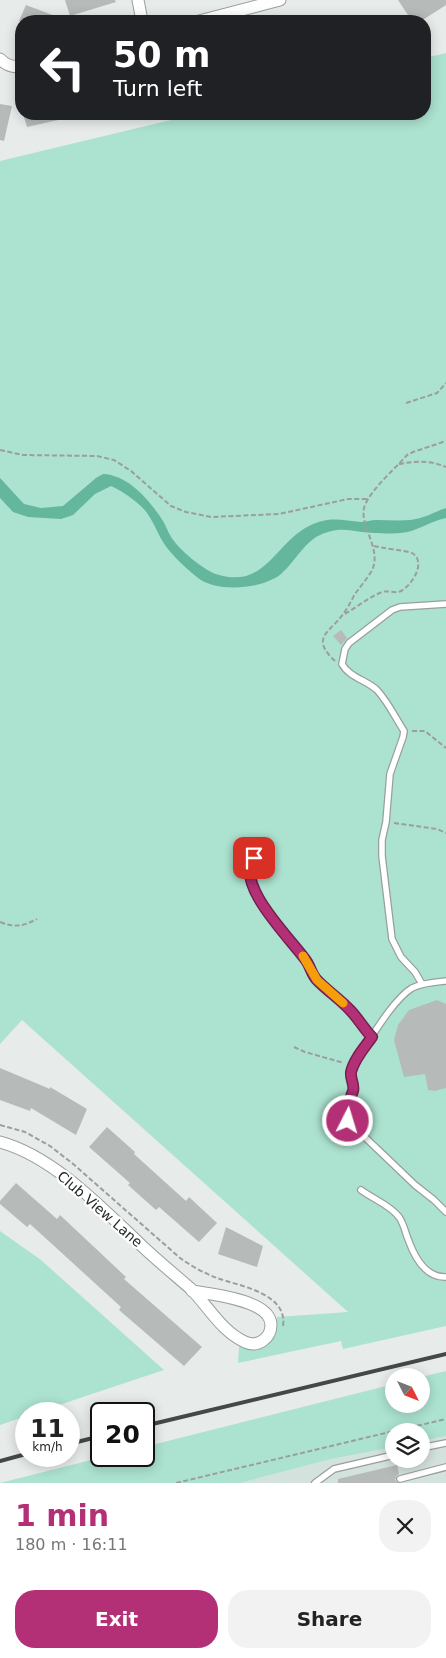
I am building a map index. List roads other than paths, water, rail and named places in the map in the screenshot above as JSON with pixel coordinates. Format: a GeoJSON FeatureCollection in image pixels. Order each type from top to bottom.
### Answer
{"type":"FeatureCollection","features":[{"type":"Feature","properties":{"kind":"street"},"geometry":{"type":"LineString","coordinates":[[138,0],[141,15]]}},
{"type":"Feature","properties":{"kind":"street"},"geometry":{"type":"LineString","coordinates":[[222,15],[280,0]]}},
{"type":"Feature","properties":{"kind":"street"},"geometry":{"type":"LineString","coordinates":[[0,59],[15,68]]}},
{"type":"Feature","properties":{"kind":"street","name":"Club View Lane"},"geometry":{"type":"LineString","coordinates":[[0,1142],[25,1150],[42,1159],[105,1212],[192,1291],[228,1330],[241,1340],[256,1344],[264,1340],[268,1335],[271,1321],[264,1310],[247,1303],[192,1291]]}},
{"type":"Feature","properties":{"kind":"lane"},"geometry":{"type":"LineString","coordinates":[[422,984],[415,972],[401,957],[392,938],[382,856],[382,840],[386,822],[390,774],[404,731],[384,698],[375,689],[351,674],[342,664],[345,649],[349,643],[392,610],[400,607],[446,604]]}},
{"type":"Feature","properties":{"kind":"lane"},"geometry":{"type":"LineString","coordinates":[[254,858],[250,863],[249,870],[256,893],[276,923],[305,958],[317,980],[352,1011],[372,1037]]}},
{"type":"Feature","properties":{"kind":"lane"},"geometry":{"type":"LineString","coordinates":[[446,981],[422,984],[412,988],[403,996],[372,1037],[354,1065],[351,1073],[354,1088],[346,1105],[345,1113],[348,1121],[446,1212]]}},
{"type":"Feature","properties":{"kind":"lane"},"geometry":{"type":"LineString","coordinates":[[361,1190],[400,1218],[413,1252],[426,1269],[438,1276],[446,1276]]}},
{"type":"Feature","properties":{"kind":"lane"},"geometry":{"type":"LineString","coordinates":[[430,1446],[446,1443]]}},
{"type":"Feature","properties":{"kind":"lane"},"geometry":{"type":"LineString","coordinates":[[315,1483],[334,1469],[385,1457]]}},
{"type":"Feature","properties":{"kind":"lane"},"geometry":{"type":"LineString","coordinates":[[400,1478],[446,1467]]}},
{"type":"Feature","properties":{"kind":"railway"},"geometry":{"type":"LineString","coordinates":[[155,1423],[446,1354]]}},
{"type":"Feature","properties":{"kind":"railway"},"geometry":{"type":"LineString","coordinates":[[80,1441],[90,1439]]}},
{"type":"Feature","properties":{"kind":"railway"},"geometry":{"type":"LineString","coordinates":[[0,1461],[15,1457]]}}]}
